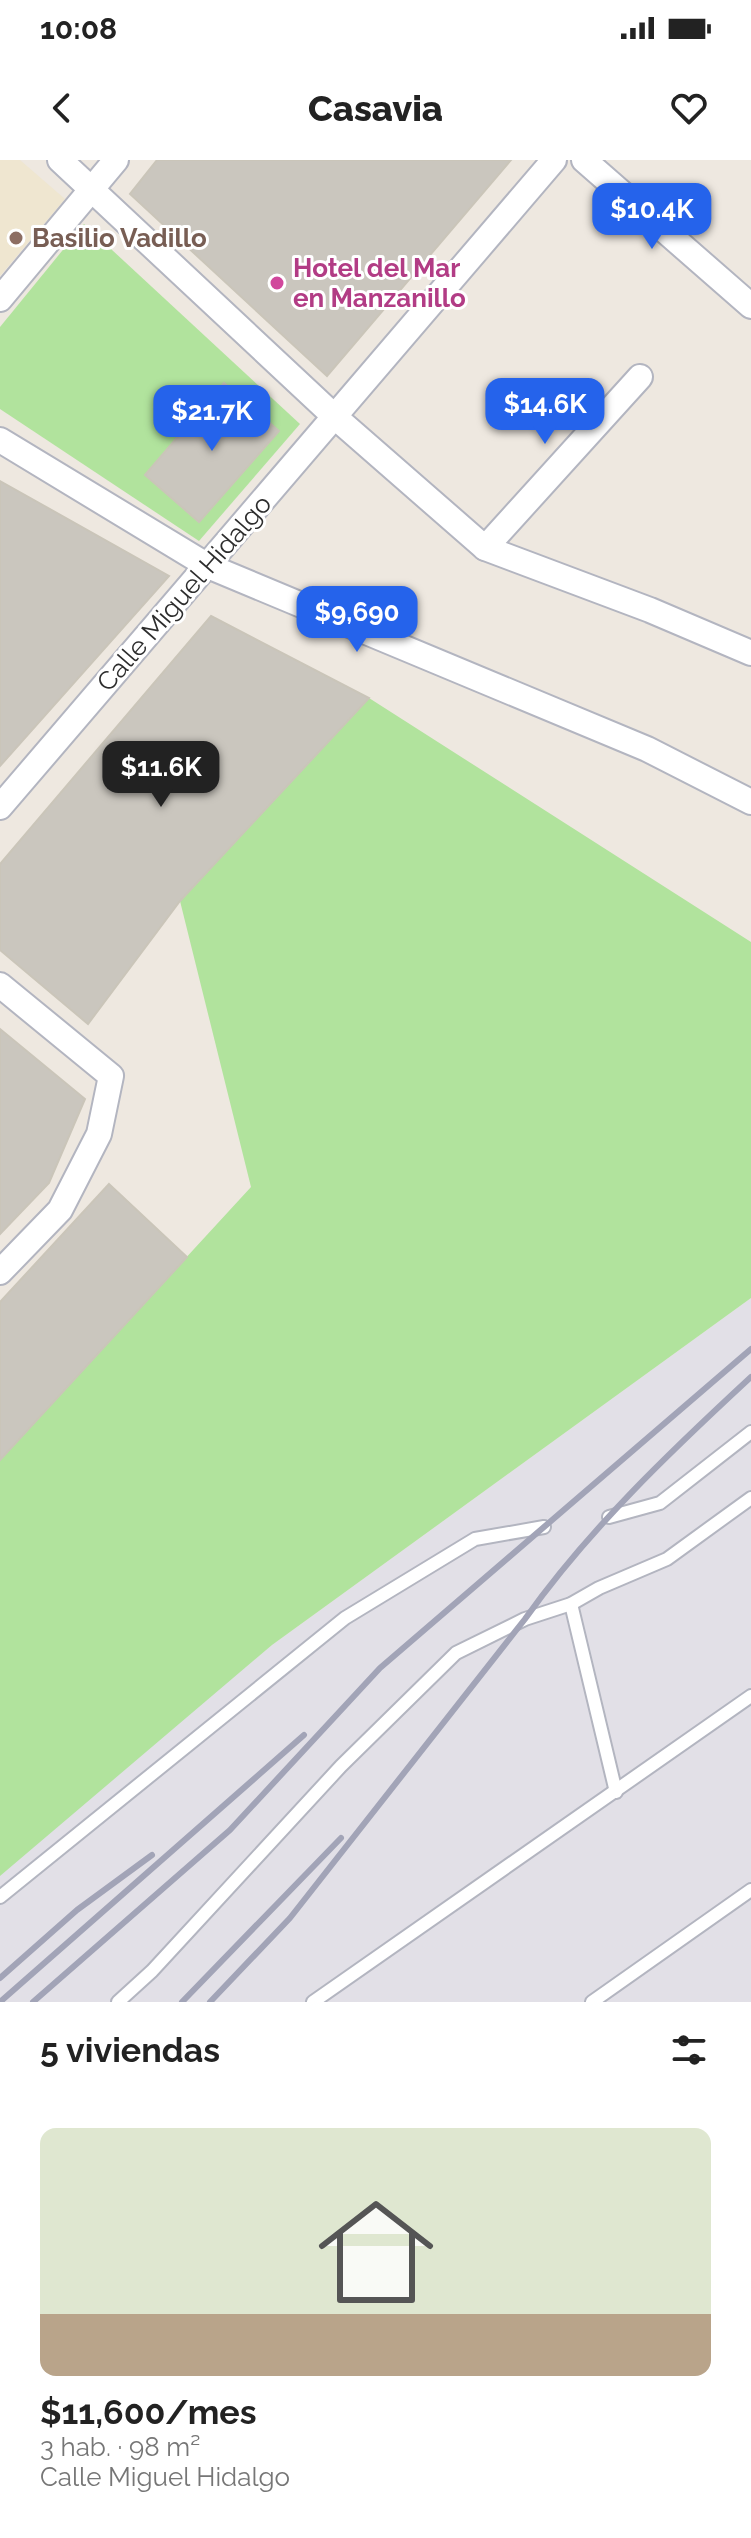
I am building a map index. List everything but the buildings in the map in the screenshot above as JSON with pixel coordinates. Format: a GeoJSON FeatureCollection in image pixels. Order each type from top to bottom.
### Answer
{"type":"FeatureCollection","features":[{"type":"Feature","properties":{"kind":"street"},"geometry":{"type":"LineString","coordinates":[[60,160],[335,417],[485,548],[650,610],[751,653]]}},
{"type":"Feature","properties":{"kind":"street"},"geometry":{"type":"LineString","coordinates":[[0,299],[116,160]]}},
{"type":"Feature","properties":{"kind":"street","name":"Calle Miguel Hidalgo"},"geometry":{"type":"LineString","coordinates":[[0,807],[554,160]]}},
{"type":"Feature","properties":{"kind":"street"},"geometry":{"type":"LineString","coordinates":[[584,160],[751,306]]}},
{"type":"Feature","properties":{"kind":"street"},"geometry":{"type":"LineString","coordinates":[[485,548],[640,377]]}},
{"type":"Feature","properties":{"kind":"street"},"geometry":{"type":"LineString","coordinates":[[0,440],[208,566],[647,749],[751,802]]}},
{"type":"Feature","properties":{"kind":"street"},"geometry":{"type":"LineString","coordinates":[[0,985],[111,1076],[99,1134],[60,1210],[0,1272]]}},
{"type":"Feature","properties":{"kind":"lane"},"geometry":{"type":"LineString","coordinates":[[609,1517],[660,1503],[751,1432]]}},
{"type":"Feature","properties":{"kind":"lane"},"geometry":{"type":"LineString","coordinates":[[118,2002],[152,1971],[341,1766],[456,1653],[525,1619],[571,1604],[599,1588],[667,1559],[751,1498]]}},
{"type":"Feature","properties":{"kind":"lane"},"geometry":{"type":"LineString","coordinates":[[0,1897],[345,1618],[475,1539],[544,1527]]}},
{"type":"Feature","properties":{"kind":"lane"},"geometry":{"type":"LineString","coordinates":[[571,1604],[616,1792]]}},
{"type":"Feature","properties":{"kind":"lane"},"geometry":{"type":"LineString","coordinates":[[313,2002],[751,1696]]}},
{"type":"Feature","properties":{"kind":"lane"},"geometry":{"type":"LineString","coordinates":[[592,2002],[751,1890]]}},
{"type":"Feature","properties":{"kind":"shaded area","name":"Basilio Vadillo"},"geometry":{"type":"Polygon","coordinates":[[[0,160],[20,160],[65,199],[0,276],[0,160]]]}},
{"type":"Feature","properties":{"kind":"shaded area"},"geometry":{"type":"Polygon","coordinates":[[[751,1298],[751,2002],[0,2002],[0,1871],[272,1645],[751,1298]]]}},
{"type":"Feature","properties":{"kind":"green space"},"geometry":{"type":"Polygon","coordinates":[[[84,224],[300,424],[199,541],[0,409],[0,327],[84,224]]]}},
{"type":"Feature","properties":{"kind":"green space"},"geometry":{"type":"Polygon","coordinates":[[[369,698],[751,942],[751,1298],[272,1645],[0,1876],[0,1460],[251,1187],[180,901],[369,698]]]}},
{"type":"Feature","properties":{"kind":"railway"},"geometry":{"type":"LineString","coordinates":[[33,2002],[230,1830],[380,1668],[751,1349]]}},
{"type":"Feature","properties":{"kind":"railway"},"geometry":{"type":"LineString","coordinates":[[210,2002],[290,1918],[576,1554],[661,1463],[751,1377]]}},
{"type":"Feature","properties":{"kind":"railway"},"geometry":{"type":"LineString","coordinates":[[0,2002],[304,1735]]}},
{"type":"Feature","properties":{"kind":"railway"},"geometry":{"type":"LineString","coordinates":[[182,2002],[341,1838]]}},
{"type":"Feature","properties":{"kind":"railway"},"geometry":{"type":"LineString","coordinates":[[0,1978],[77,1910],[152,1855]]}},
{"type":"Feature","properties":{"kind":"place","name":"Basilio Vadillo"},"geometry":{"type":"Point","coordinates":[16,238]}},
{"type":"Feature","properties":{"kind":"place","name":"Hotel del Mar en Manzanillo"},"geometry":{"type":"Point","coordinates":[277,283]}}]}
